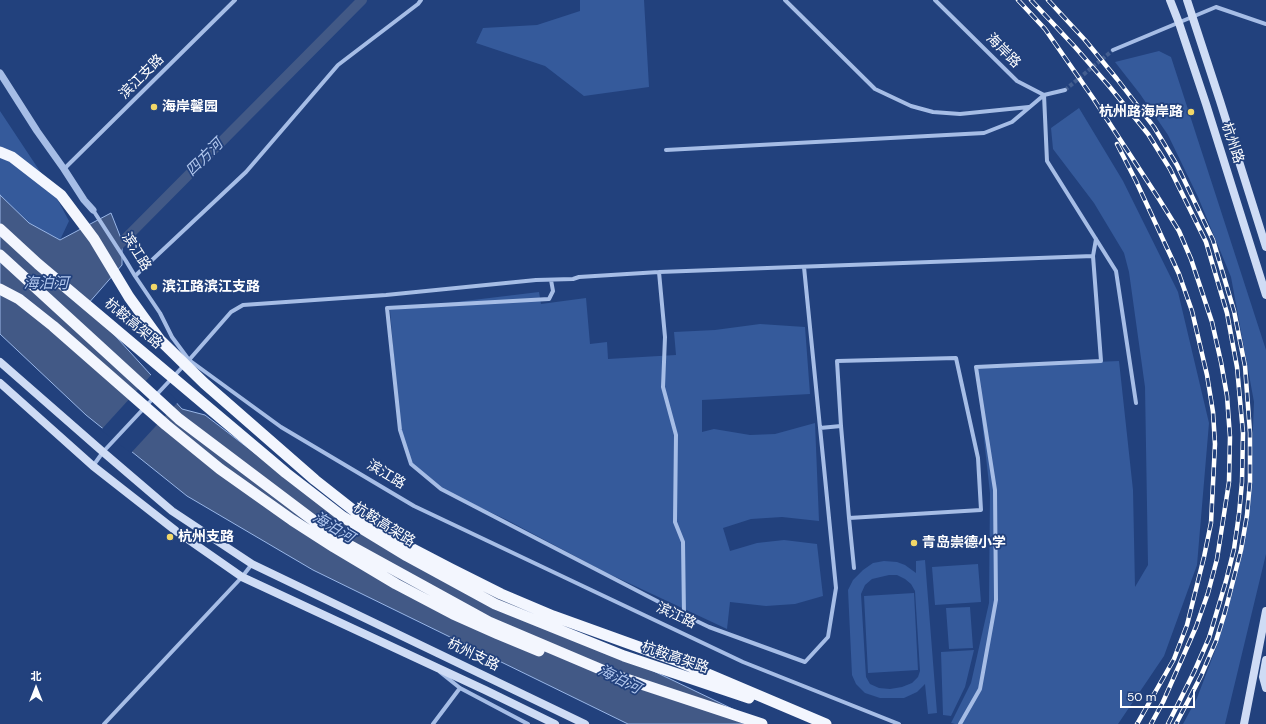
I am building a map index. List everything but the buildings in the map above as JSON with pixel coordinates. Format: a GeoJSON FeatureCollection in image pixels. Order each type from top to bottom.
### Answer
{"type":"FeatureCollection","features":[{"type":"Feature","properties":{"kind":"highway"},"geometry":{"type":"LineString","coordinates":[[0,152],[12,157],[61,195],[94,239],[129,297],[160,340],[210,388],[315,480],[362,517],[403,544],[501,594],[553,616],[675,660],[826,724]]}},
{"type":"Feature","properties":{"kind":"highway","name":"杭鞍高架路"},"geometry":{"type":"LineString","coordinates":[[0,229],[44,269],[286,473],[343,518],[406,556],[496,604],[624,656],[826,724]]}},
{"type":"Feature","properties":{"kind":"highway"},"geometry":{"type":"LineString","coordinates":[[0,256],[178,418],[338,538],[489,622],[614,675],[762,724]]}},
{"type":"Feature","properties":{"kind":"highway"},"geometry":{"type":"LineString","coordinates":[[0,289],[19,298],[166,425],[220,469],[292,520],[334,547],[396,584],[453,614],[551,656],[638,683]]}},
{"type":"Feature","properties":{"kind":"main road","name":"杭州路"},"geometry":{"type":"LineString","coordinates":[[1170,0],[1179,23],[1266,296]]}},
{"type":"Feature","properties":{"kind":"main road","name":"杭州路"},"geometry":{"type":"LineString","coordinates":[[1186,0],[1193,17],[1266,247]]}},
{"type":"Feature","properties":{"kind":"main road","name":"杭州支路"},"geometry":{"type":"LineString","coordinates":[[0,362],[172,511],[252,564],[585,724]]}},
{"type":"Feature","properties":{"kind":"main road","name":"杭州支路"},"geometry":{"type":"LineString","coordinates":[[0,383],[93,466],[176,531],[242,577],[555,724]]}},
{"type":"Feature","properties":{"kind":"main road"},"geometry":{"type":"LineString","coordinates":[[1244,724],[1266,611]]}},
{"type":"Feature","properties":{"kind":"main road"},"geometry":{"type":"LineString","coordinates":[[1266,660],[1263,677],[1266,688]]}},
{"type":"Feature","properties":{"kind":"street","name":"滨江支路"},"geometry":{"type":"LineString","coordinates":[[64,169],[235,0]]}},
{"type":"Feature","properties":{"kind":"street"},"geometry":{"type":"LineString","coordinates":[[135,276],[246,172],[338,65],[418,4],[421,0]]}},
{"type":"Feature","properties":{"kind":"street"},"geometry":{"type":"LineString","coordinates":[[785,0],[875,88],[911,106],[933,112],[960,114],[1030,107]]}},
{"type":"Feature","properties":{"kind":"street","name":"海岸路"},"geometry":{"type":"LineString","coordinates":[[935,0],[1017,81],[1044,96]]}},
{"type":"Feature","properties":{"kind":"street"},"geometry":{"type":"LineString","coordinates":[[1113,50],[1216,7],[1266,24]]}},
{"type":"Feature","properties":{"kind":"street","name":"滨江路"},"geometry":{"type":"LineString","coordinates":[[0,73],[37,131],[84,200],[93,210],[160,313],[172,337],[189,360],[281,427],[414,506],[743,662],[899,724]]}},
{"type":"Feature","properties":{"kind":"street"},"geometry":{"type":"LineString","coordinates":[[666,150],[984,133],[1012,122],[1044,96],[1065,90]]}},
{"type":"Feature","properties":{"kind":"street"},"geometry":{"type":"LineString","coordinates":[[1044,96],[1047,161],[1116,272],[1136,403]]}},
{"type":"Feature","properties":{"kind":"street"},"geometry":{"type":"LineString","coordinates":[[960,724],[980,689],[996,600],[995,490],[976,367],[1101,361],[1093,256],[1096,239]]}},
{"type":"Feature","properties":{"kind":"street"},"geometry":{"type":"LineString","coordinates":[[93,466],[103,452],[189,360],[231,312],[243,305],[386,295],[659,272],[1093,256]]}},
{"type":"Feature","properties":{"kind":"street"},"geometry":{"type":"LineString","coordinates":[[551,280],[553,291],[549,299],[387,308],[400,430],[411,464],[441,489],[684,615],[709,627],[805,662],[828,637],[836,588],[804,267]]}},
{"type":"Feature","properties":{"kind":"street"},"geometry":{"type":"LineString","coordinates":[[659,272],[665,338],[662,387],[676,435],[675,522],[683,542],[684,615]]}},
{"type":"Feature","properties":{"kind":"street"},"geometry":{"type":"LineString","coordinates":[[849,518],[981,510],[978,458],[956,358],[837,361],[841,426],[849,518],[854,568]]}},
{"type":"Feature","properties":{"kind":"street"},"geometry":{"type":"LineString","coordinates":[[820,428],[841,426]]}},
{"type":"Feature","properties":{"kind":"street"},"geometry":{"type":"LineString","coordinates":[[104,724],[242,577],[252,564]]}},
{"type":"Feature","properties":{"kind":"street"},"geometry":{"type":"LineString","coordinates":[[429,664],[460,688],[528,724]]}},
{"type":"Feature","properties":{"kind":"street"},"geometry":{"type":"LineString","coordinates":[[433,724],[460,688]]}},
{"type":"Feature","properties":{"kind":"shaded area"},"geometry":{"type":"Polygon","coordinates":[[[580,0],[644,0],[649,87],[584,96],[545,66],[476,43],[483,28],[537,25],[580,11],[580,0]]]}},
{"type":"Feature","properties":{"kind":"shaded area"},"geometry":{"type":"Polygon","coordinates":[[[1159,51],[1171,57],[1266,350],[1266,554],[1225,724],[1183,724],[1197,698],[1216,648],[1241,557],[1251,477],[1254,402],[1231,277],[1198,197],[1168,135],[1140,94],[1115,62],[1159,51]]]}},
{"type":"Feature","properties":{"kind":"shaded area"},"geometry":{"type":"Polygon","coordinates":[[[1079,108],[1123,181],[1178,292],[1209,423],[1197,565],[1164,656],[1118,724],[955,724],[951,723],[971,683],[989,603],[990,493],[976,367],[1119,361],[1133,490],[1135,587],[1148,565],[1145,387],[1129,272],[1124,253],[1094,203],[1053,149],[1051,128],[1079,108]]]}},
{"type":"Feature","properties":{"kind":"shaded area"},"geometry":{"type":"Polygon","coordinates":[[[0,111],[53,191],[69,221],[60,240],[29,223],[0,195],[0,111]]]}},
{"type":"Feature","properties":{"kind":"shaded area"},"geometry":{"type":"Polygon","coordinates":[[[539,292],[541,304],[586,298],[590,344],[607,342],[608,359],[676,355],[674,332],[715,330],[760,324],[805,327],[810,394],[702,400],[702,432],[714,429],[750,435],[775,434],[815,423],[819,521],[782,517],[751,519],[723,528],[730,551],[757,543],[784,540],[817,544],[823,596],[795,604],[766,606],[730,602],[727,629],[605,572],[507,520],[441,489],[411,464],[400,430],[390,310],[539,292]]]}},
{"type":"Feature","properties":{"kind":"shaded area"},"geometry":{"type":"Polygon","coordinates":[[[925,560],[937,713],[928,714],[925,684],[917,692],[904,698],[880,698],[865,693],[856,684],[852,675],[848,590],[853,580],[873,563],[884,561],[897,562],[905,565],[916,573],[916,561],[925,560]],[[889,575],[872,579],[865,585],[861,594],[866,677],[870,684],[879,688],[890,689],[902,687],[912,683],[918,677],[920,671],[915,591],[911,584],[897,575],[889,575]]]}},
{"type":"Feature","properties":{"kind":"shaded area"},"geometry":{"type":"Polygon","coordinates":[[[978,564],[981,602],[935,605],[932,567],[978,564]]]}},
{"type":"Feature","properties":{"kind":"shaded area"},"geometry":{"type":"Polygon","coordinates":[[[914,593],[918,670],[868,673],[864,596],[914,593]]]}},
{"type":"Feature","properties":{"kind":"shaded area"},"geometry":{"type":"Polygon","coordinates":[[[970,607],[973,648],[949,649],[946,608],[970,607]]]}},
{"type":"Feature","properties":{"kind":"shaded area"},"geometry":{"type":"Polygon","coordinates":[[[974,650],[965,687],[951,716],[943,715],[941,652],[974,650]]]}},
{"type":"Feature","properties":{"kind":"water","name":"海泊河"},"geometry":{"type":"Polygon","coordinates":[[[0,195],[29,223],[60,240],[111,213],[122,241],[122,265],[87,305],[182,409],[205,415],[303,490],[430,564],[764,724],[628,724],[313,570],[187,496],[86,415],[0,334],[0,195]]]}},
{"type":"Feature","properties":{"kind":"pier"},"geometry":{"type":"Polygon","coordinates":[[[152,374],[178,402],[131,453],[101,430],[152,374]]]}},
{"type":"Feature","properties":{"kind":"waterway","name":"四方河"},"geometry":{"type":"LineString","coordinates":[[114,250],[362,0]]}},
{"type":"Feature","properties":{"kind":"tunnel"},"geometry":{"type":"LineString","coordinates":[[1065,90],[1113,50]]}},
{"type":"Feature","properties":{"kind":"railway"},"geometry":{"type":"LineString","coordinates":[[1018,0],[1045,29],[1093,98],[1179,231],[1191,259],[1212,322],[1221,362],[1227,396],[1230,437],[1229,482],[1217,559],[1208,593],[1196,627],[1163,702],[1151,724]]}},
{"type":"Feature","properties":{"kind":"railway"},"geometry":{"type":"LineString","coordinates":[[1031,0],[1109,86],[1148,134],[1170,169],[1206,242],[1227,313],[1237,367],[1243,433],[1242,482],[1234,549],[1209,638],[1168,724]]}},
{"type":"Feature","properties":{"kind":"railway"},"geometry":{"type":"LineString","coordinates":[[1048,0],[1085,40],[1117,79],[1154,127],[1177,165],[1213,240],[1234,311],[1245,366],[1250,433],[1250,482],[1247,515],[1241,550],[1216,641],[1201,676],[1176,724]]}},
{"type":"Feature","properties":{"kind":"railway"},"geometry":{"type":"LineString","coordinates":[[1117,144],[1136,181],[1179,274],[1192,311],[1207,375],[1213,412],[1215,444],[1211,523],[1187,625],[1174,659],[1137,724]]}},
{"type":"Feature","properties":{"kind":"place","name":"海岸馨园"},"geometry":{"type":"Point","coordinates":[154,107]}},
{"type":"Feature","properties":{"kind":"place","name":"杭州路海岸路"},"geometry":{"type":"Point","coordinates":[1191,112]}},
{"type":"Feature","properties":{"kind":"place","name":"滨江路滨江支路"},"geometry":{"type":"Point","coordinates":[154,287]}},
{"type":"Feature","properties":{"kind":"place","name":"杭州支路"},"geometry":{"type":"Point","coordinates":[170,537]}},
{"type":"Feature","properties":{"kind":"place","name":"青岛崇德小学"},"geometry":{"type":"Point","coordinates":[914,543]}}]}
